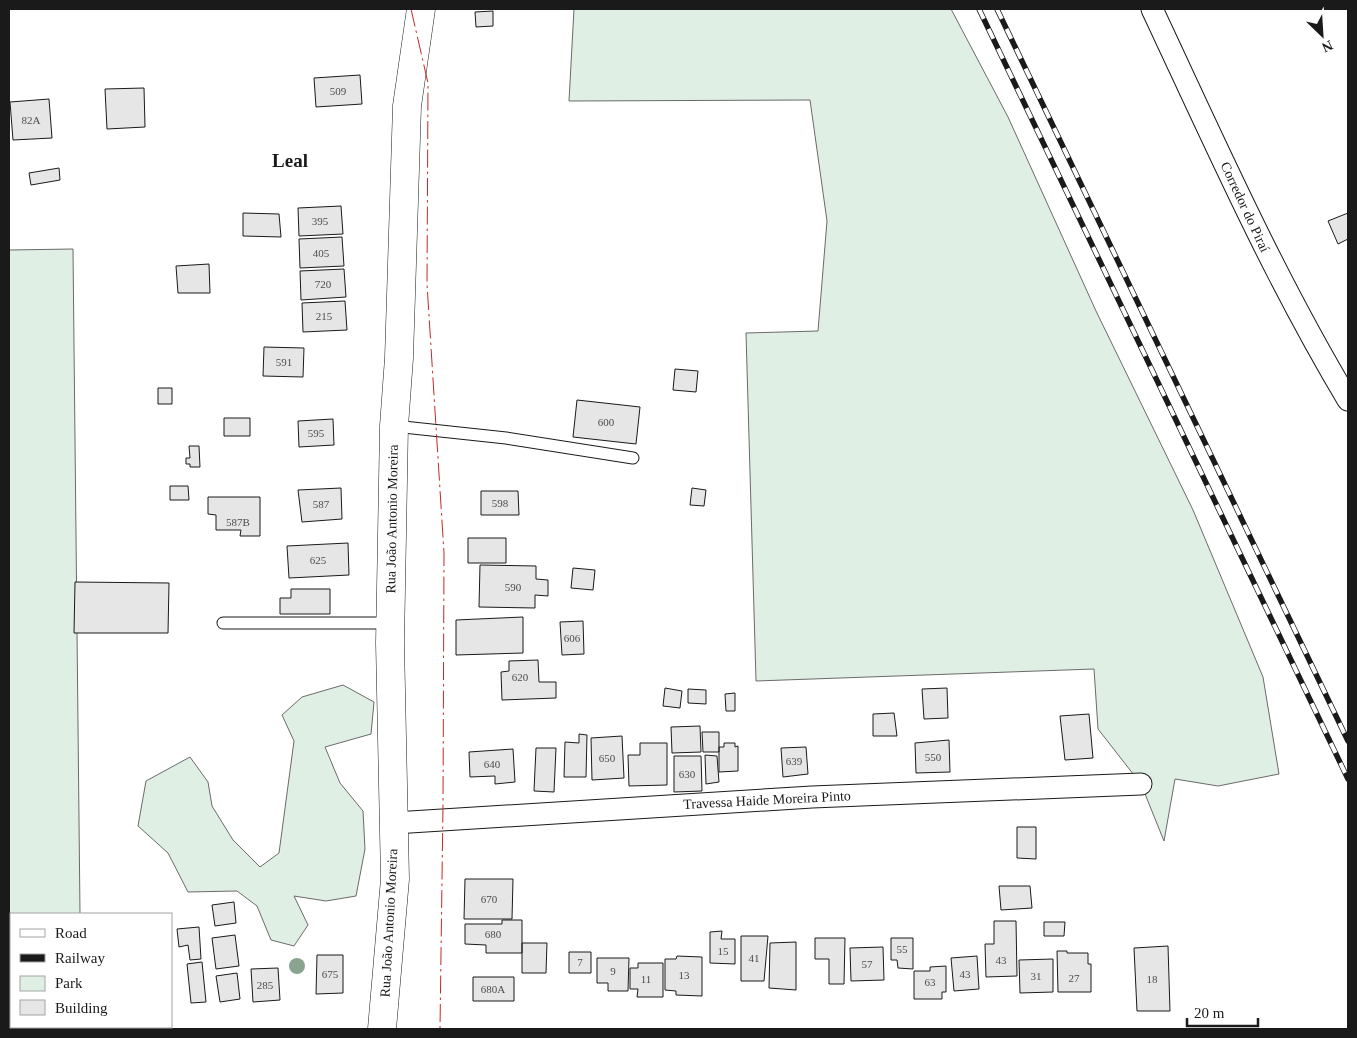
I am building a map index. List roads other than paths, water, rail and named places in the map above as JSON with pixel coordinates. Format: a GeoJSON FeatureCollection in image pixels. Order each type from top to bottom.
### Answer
{"type":"FeatureCollection","features":[{"type":"Feature","properties":{"kind":"main road","name":"Rua João Antonio Moreira"},"geometry":{"type":"LineString","coordinates":[[382,1029],[395,879],[391,623],[394,426],[399,358],[407,106],[421,9]]}},
{"type":"Feature","properties":{"kind":"street","name":"Corredor do Piraí"},"geometry":{"type":"LineString","coordinates":[[1152,9],[1260,241],[1314,343],[1348,400]]}},
{"type":"Feature","properties":{"kind":"street","name":"Travessa Haide Moreira Pinto"},"geometry":{"type":"LineString","coordinates":[[394,823],[812,797],[1141,784]]}},
{"type":"Feature","properties":{"kind":"lane"},"geometry":{"type":"LineString","coordinates":[[394,426],[506,438],[633,458]]}},
{"type":"Feature","properties":{"kind":"lane"},"geometry":{"type":"LineString","coordinates":[[223,623],[391,623]]}},
{"type":"Feature","properties":{"kind":"railway"},"geometry":{"type":"LineString","coordinates":[[979,9],[1348,779]]}},
{"type":"Feature","properties":{"kind":"railway"},"geometry":{"type":"LineString","coordinates":[[997,9],[1348,741]]}},
{"type":"Feature","properties":{"kind":"district","name":"Leal"},"geometry":{"type":"Point","coordinates":[290,160]}}]}
